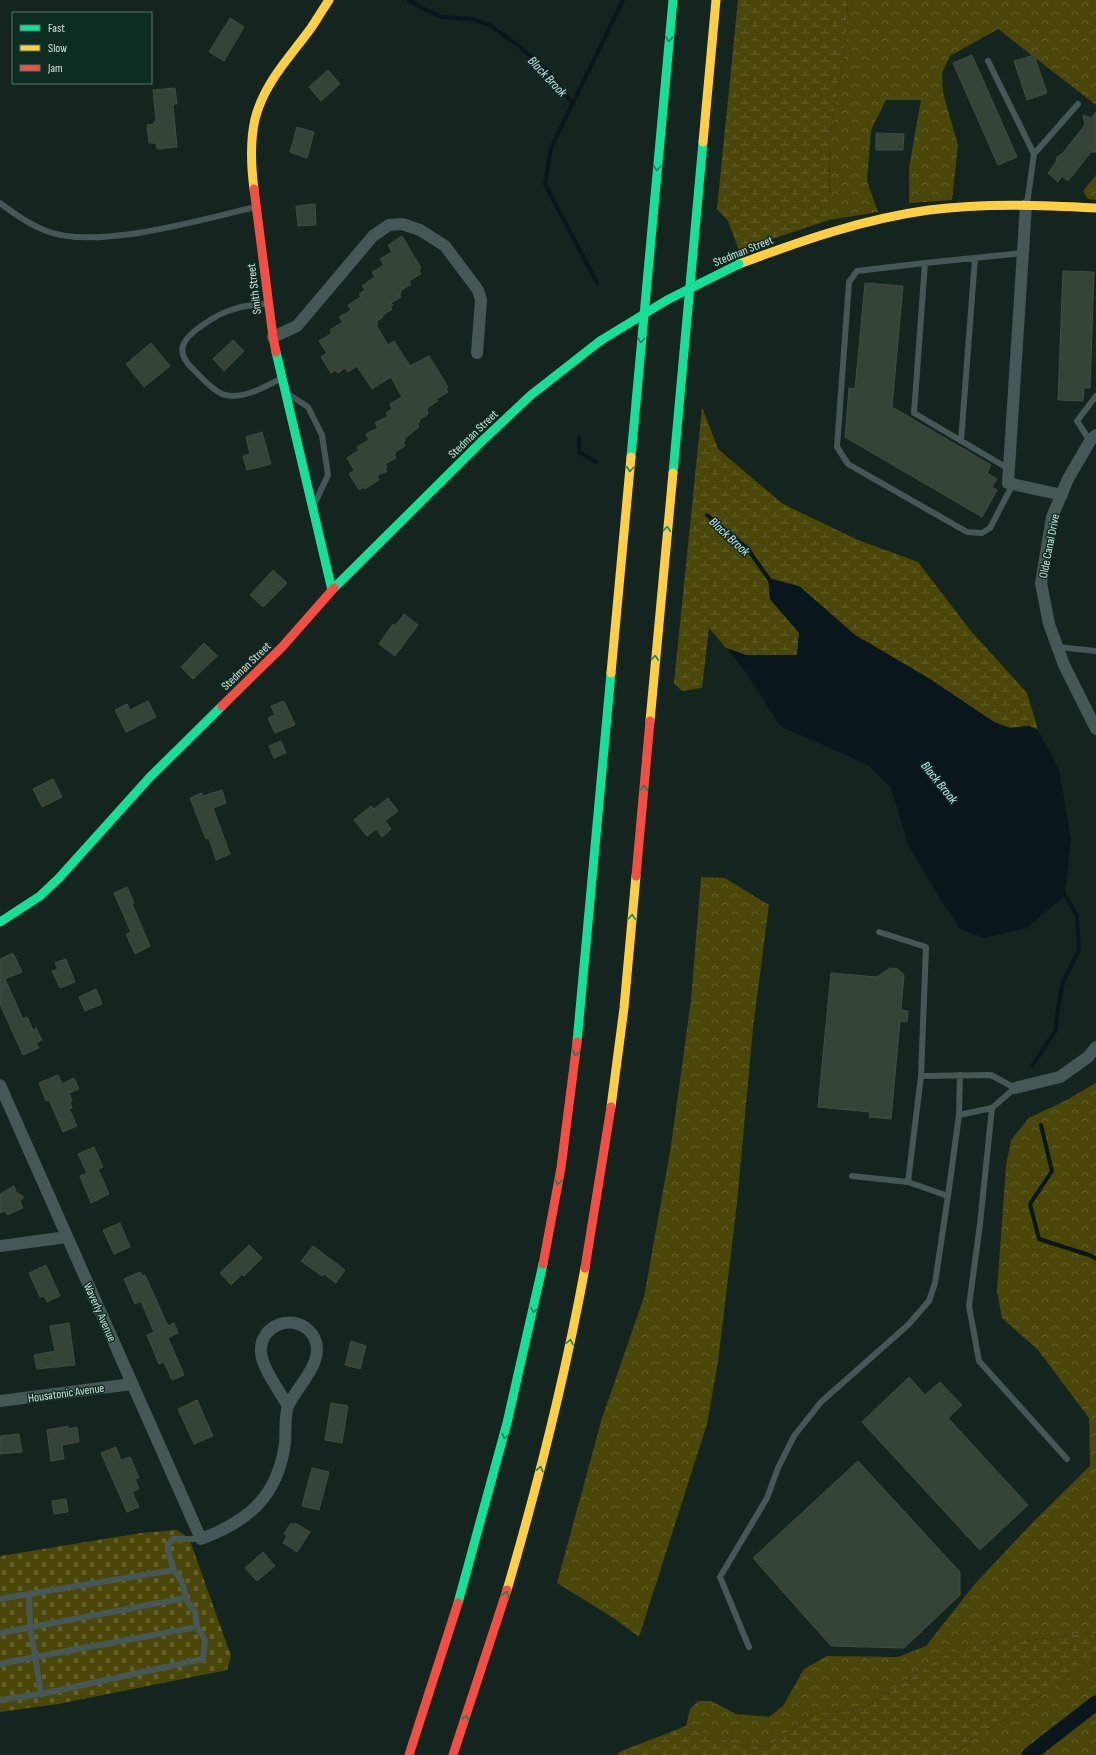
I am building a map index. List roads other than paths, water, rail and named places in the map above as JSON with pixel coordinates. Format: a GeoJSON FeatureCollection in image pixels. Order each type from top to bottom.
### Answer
{"type":"FeatureCollection","features":[{"type":"Feature","properties":{"kind":"main road","name":"Smith Street"},"geometry":{"type":"LineString","coordinates":[[329,0],[311,28],[278,71],[264,95],[255,119],[251,163],[273,337],[332,590]]}},
{"type":"Feature","properties":{"kind":"main road"},"geometry":{"type":"LineString","coordinates":[[408,1755],[453,1622],[498,1466],[524,1354],[552,1218],[560,1168],[581,1006],[673,0]]}},
{"type":"Feature","properties":{"kind":"main road"},"geometry":{"type":"LineString","coordinates":[[453,1755],[501,1609],[529,1511],[554,1412],[586,1262],[603,1161],[624,1008],[716,0]]}},
{"type":"Feature","properties":{"kind":"main road","name":"Stedman Street"},"geometry":{"type":"LineString","coordinates":[[0,922],[40,896],[59,878],[150,777],[283,646],[332,590],[507,417],[553,377],[600,341],[641,314],[682,290],[739,264],[805,239],[876,220],[928,210],[953,208],[1026,205],[1096,208]]}},
{"type":"Feature","properties":{"kind":"street"},"geometry":{"type":"LineString","coordinates":[[1026,205],[1008,482],[1062,495]]}},
{"type":"Feature","properties":{"kind":"street"},"geometry":{"type":"LineString","coordinates":[[273,337],[297,326],[373,236],[390,225],[402,224],[420,230],[445,246],[478,290],[482,300],[477,353]]}},
{"type":"Feature","properties":{"kind":"street","name":"Olde Canal Drive"},"geometry":{"type":"LineString","coordinates":[[1093,438],[1068,479],[1052,517],[1041,583],[1049,624],[1064,665],[1096,730]]}},
{"type":"Feature","properties":{"kind":"street"},"geometry":{"type":"LineString","coordinates":[[1016,1088],[1060,1077],[1088,1057],[1096,1047]]}},
{"type":"Feature","properties":{"kind":"street","name":"Waverly Avenue"},"geometry":{"type":"LineString","coordinates":[[0,1084],[201,1539]]}},
{"type":"Feature","properties":{"kind":"street"},"geometry":{"type":"LineString","coordinates":[[0,1246],[67,1237]]}},
{"type":"Feature","properties":{"kind":"street"},"geometry":{"type":"LineString","coordinates":[[201,1539],[219,1533],[237,1523],[252,1512],[266,1497],[276,1480],[282,1461],[288,1406],[314,1364],[317,1353],[313,1335],[304,1327],[292,1322],[280,1324],[270,1330],[261,1346],[264,1364],[288,1406]]}},
{"type":"Feature","properties":{"kind":"street","name":"Housatonic Avenue"},"geometry":{"type":"LineString","coordinates":[[0,1401],[132,1384]]}},
{"type":"Feature","properties":{"kind":"lane"},"geometry":{"type":"LineString","coordinates":[[988,61],[1034,154]]}},
{"type":"Feature","properties":{"kind":"lane"},"geometry":{"type":"LineString","coordinates":[[1026,205],[1034,154],[1078,104]]}},
{"type":"Feature","properties":{"kind":"lane"},"geometry":{"type":"LineString","coordinates":[[0,203],[14,214],[44,231],[70,237],[100,238],[162,229],[256,207]]}},
{"type":"Feature","properties":{"kind":"lane"},"geometry":{"type":"LineString","coordinates":[[1013,484],[990,528],[982,533],[967,532],[848,464],[837,447],[850,282],[857,271],[1023,253]]}},
{"type":"Feature","properties":{"kind":"lane"},"geometry":{"type":"LineString","coordinates":[[961,441],[975,258]]}},
{"type":"Feature","properties":{"kind":"lane"},"geometry":{"type":"LineString","coordinates":[[925,263],[914,413],[1009,469]]}},
{"type":"Feature","properties":{"kind":"lane"},"geometry":{"type":"LineString","coordinates":[[268,304],[254,304],[229,311],[200,327],[188,337],[182,346],[182,354],[192,368],[211,387],[224,394],[254,392],[282,378]]}},
{"type":"Feature","properties":{"kind":"lane"},"geometry":{"type":"LineString","coordinates":[[285,391],[308,407],[322,435],[328,475],[312,508]]}},
{"type":"Feature","properties":{"kind":"lane"},"geometry":{"type":"LineString","coordinates":[[1093,438],[1077,421],[1096,396]]}},
{"type":"Feature","properties":{"kind":"lane"},"geometry":{"type":"LineString","coordinates":[[1058,647],[1096,651]]}},
{"type":"Feature","properties":{"kind":"lane"},"geometry":{"type":"LineString","coordinates":[[878,932],[926,947],[921,1076],[908,1182]]}},
{"type":"Feature","properties":{"kind":"lane"},"geometry":{"type":"LineString","coordinates":[[749,1647],[720,1577],[767,1498],[778,1468],[794,1436],[821,1402],[908,1325],[928,1301],[935,1283],[948,1196],[959,1115],[960,1075]]}},
{"type":"Feature","properties":{"kind":"lane"},"geometry":{"type":"LineString","coordinates":[[921,1076],[991,1075],[1016,1088],[992,1108],[959,1115]]}},
{"type":"Feature","properties":{"kind":"lane"},"geometry":{"type":"LineString","coordinates":[[992,1108],[980,1224],[968,1306],[979,1362],[1067,1460]]}},
{"type":"Feature","properties":{"kind":"lane"},"geometry":{"type":"LineString","coordinates":[[852,1176],[908,1182],[948,1196]]}},
{"type":"Feature","properties":{"kind":"lane"},"geometry":{"type":"LineString","coordinates":[[0,1700],[42,1694],[203,1659],[205,1640],[198,1627],[195,1612],[185,1598],[181,1580],[174,1570],[168,1552],[170,1541],[174,1539],[201,1539]]}},
{"type":"Feature","properties":{"kind":"lane"},"geometry":{"type":"LineString","coordinates":[[0,1599],[174,1570]]}},
{"type":"Feature","properties":{"kind":"lane"},"geometry":{"type":"LineString","coordinates":[[29,1594],[30,1627],[42,1694]]}},
{"type":"Feature","properties":{"kind":"lane"},"geometry":{"type":"LineString","coordinates":[[0,1633],[185,1598]]}},
{"type":"Feature","properties":{"kind":"lane"},"geometry":{"type":"LineString","coordinates":[[0,1664],[198,1627]]}},
{"type":"Feature","properties":{"kind":"water"},"geometry":{"type":"Polygon","coordinates":[[[768,578],[799,586],[855,635],[930,679],[994,722],[1010,728],[1029,726],[1038,730],[1059,769],[1071,839],[1065,895],[1027,928],[984,938],[960,929],[908,845],[891,788],[868,765],[780,726],[745,671],[726,648],[746,655],[797,655],[799,633],[770,599],[768,578]]]}},
{"type":"Feature","properties":{"kind":"waterway","name":"Black Brook"},"geometry":{"type":"LineString","coordinates":[[409,0],[442,17],[472,19],[490,25],[519,46],[549,73],[573,104]]}},
{"type":"Feature","properties":{"kind":"waterway","name":"Black Brook"},"geometry":{"type":"LineString","coordinates":[[597,283],[545,184],[551,148],[623,0]]}},
{"type":"Feature","properties":{"kind":"waterway","name":"Black Brook"},"geometry":{"type":"LineString","coordinates":[[579,437],[579,452],[596,462]]}},
{"type":"Feature","properties":{"kind":"waterway","name":"Black Brook"},"geometry":{"type":"LineString","coordinates":[[707,515],[747,548],[771,582]]}},
{"type":"Feature","properties":{"kind":"waterway","name":"Black Brook"},"geometry":{"type":"LineString","coordinates":[[1032,1066],[1056,1030],[1057,1014],[1063,982],[1079,950],[1077,916],[1065,895],[1061,893]]}},
{"type":"Feature","properties":{"kind":"waterway","name":"Black Brook"},"geometry":{"type":"LineString","coordinates":[[1041,1125],[1052,1171],[1030,1204],[1039,1239],[1092,1256],[1096,1259]]}},
{"type":"Feature","properties":{"kind":"waterway"},"geometry":{"type":"LineString","coordinates":[[1029,1755],[1096,1703]]}}]}
